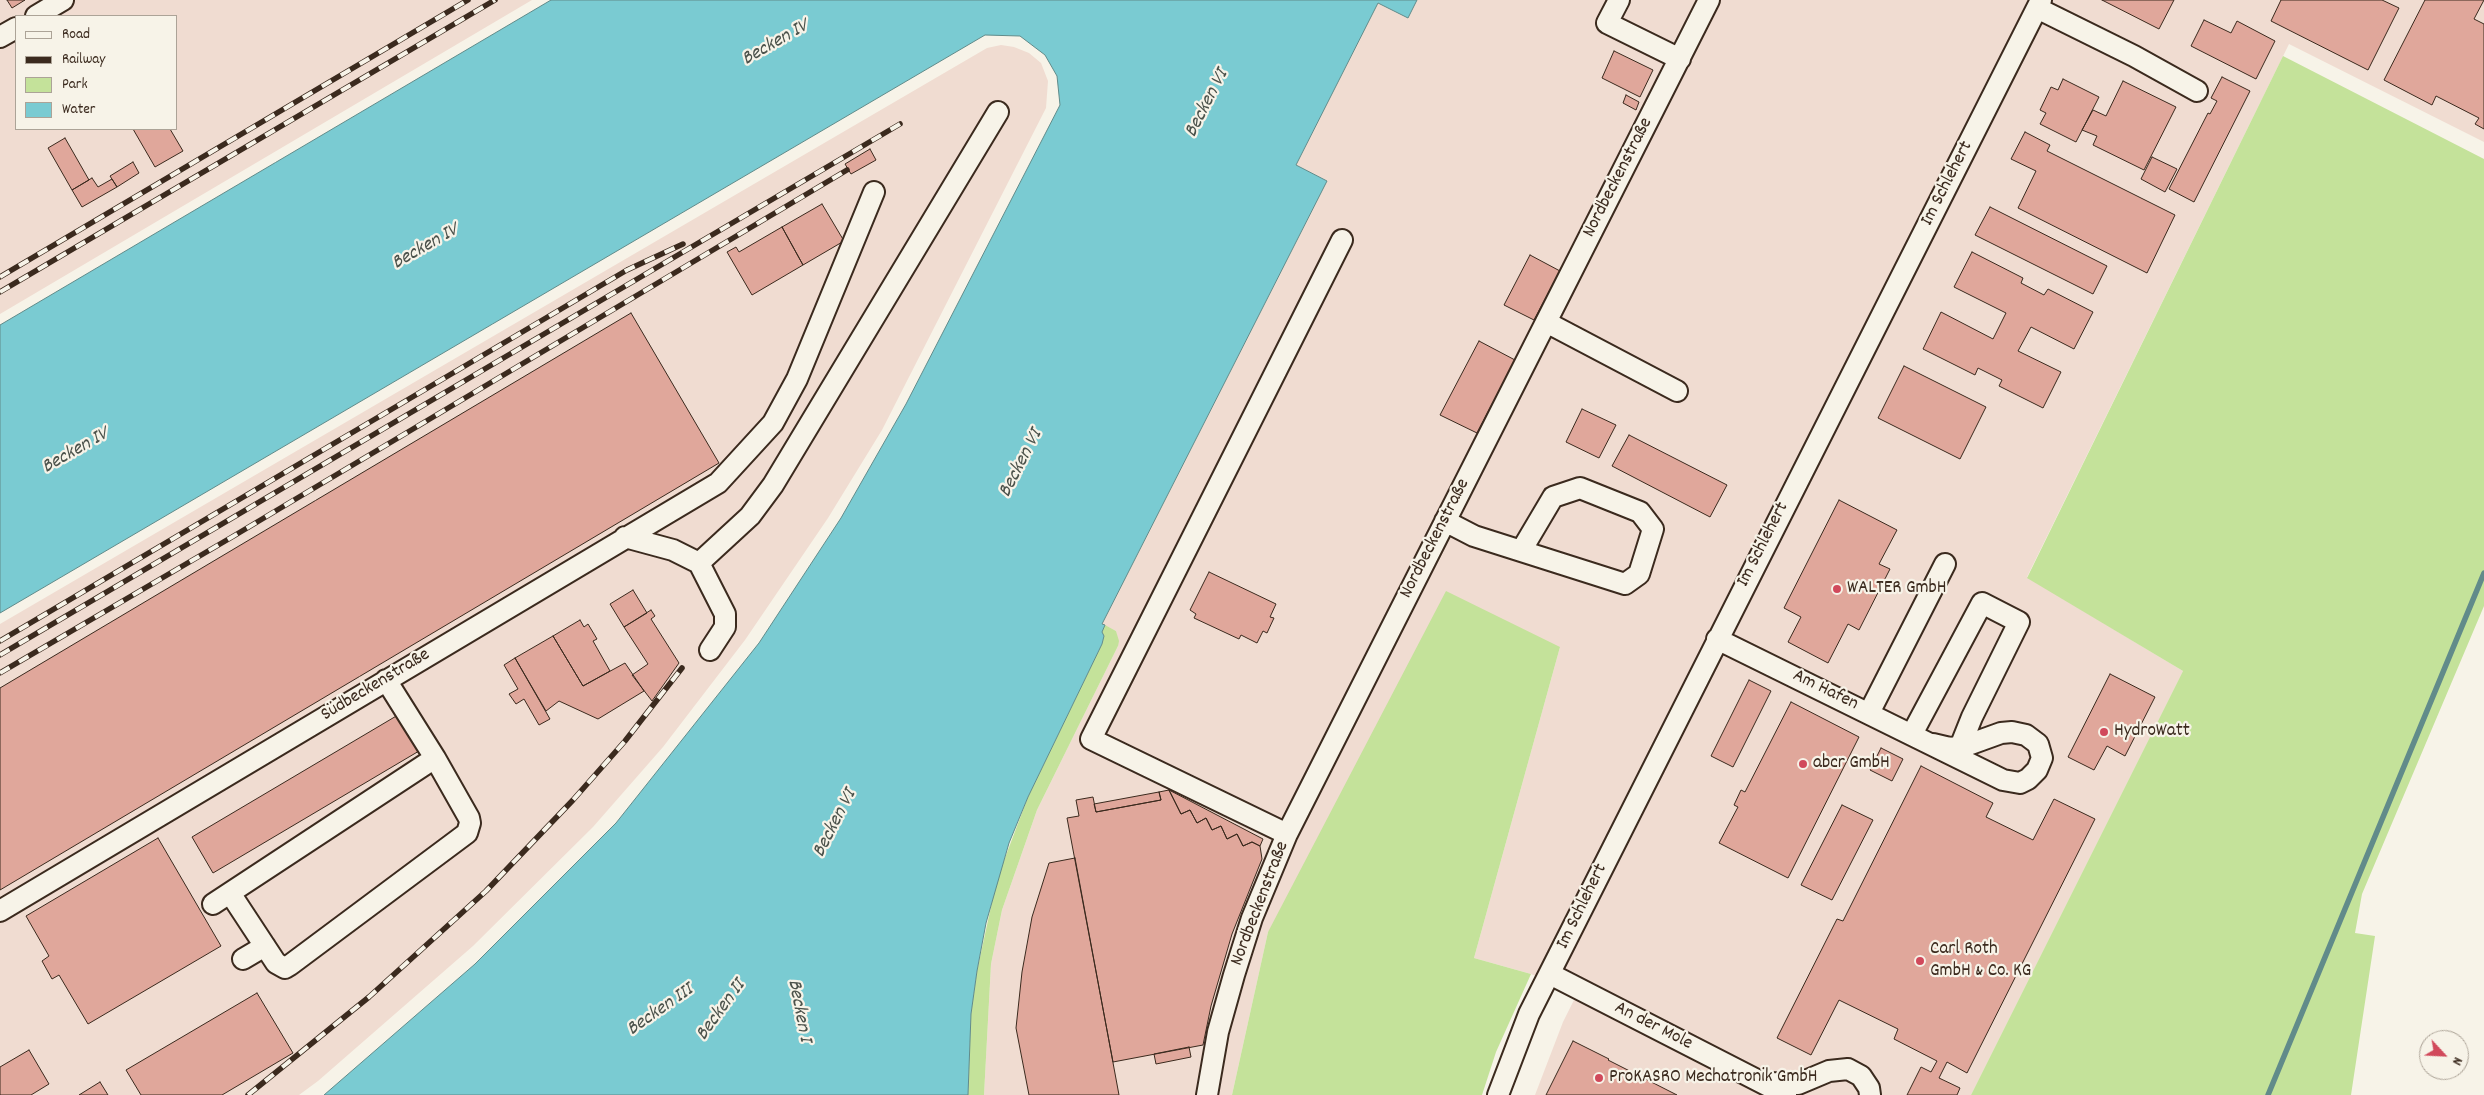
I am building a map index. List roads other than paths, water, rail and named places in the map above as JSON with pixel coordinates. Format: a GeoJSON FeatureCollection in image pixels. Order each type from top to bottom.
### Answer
{"type":"FeatureCollection","features":[{"type":"Feature","properties":{"kind":"street"},"geometry":{"type":"LineString","coordinates":[[38,15],[64,0]]}},
{"type":"Feature","properties":{"kind":"street"},"geometry":{"type":"LineString","coordinates":[[1619,0],[1607,22],[1674,56]]}},
{"type":"Feature","properties":{"kind":"street","name":"Nordbeckenstraße"},"geometry":{"type":"LineString","coordinates":[[1207,1095],[1218,1032],[1234,975],[1252,918],[1287,834],[1546,322],[1674,56],[1709,0]]}},
{"type":"Feature","properties":{"kind":"street"},"geometry":{"type":"LineString","coordinates":[[2039,4],[2197,91]]}},
{"type":"Feature","properties":{"kind":"street","name":"Im Schlehert"},"geometry":{"type":"LineString","coordinates":[[1498,1095],[1529,1014],[2039,4]]}},
{"type":"Feature","properties":{"kind":"street"},"geometry":{"type":"LineString","coordinates":[[0,38],[15,29]]}},
{"type":"Feature","properties":{"kind":"street"},"geometry":{"type":"LineString","coordinates":[[699,563],[750,516],[773,485],[998,112]]}},
{"type":"Feature","properties":{"kind":"street","name":"Südbeckenstraße"},"geometry":{"type":"LineString","coordinates":[[0,911],[718,483],[773,423],[797,379],[874,192]]}},
{"type":"Feature","properties":{"kind":"street"},"geometry":{"type":"LineString","coordinates":[[1287,834],[1091,739],[1342,240]]}},
{"type":"Feature","properties":{"kind":"street"},"geometry":{"type":"LineString","coordinates":[[1546,322],[1677,391]]}},
{"type":"Feature","properties":{"kind":"street"},"geometry":{"type":"LineString","coordinates":[[1445,521],[1474,536],[1521,551],[1625,584],[1639,574],[1653,529],[1640,512],[1580,488],[1553,497],[1521,551]]}},
{"type":"Feature","properties":{"kind":"street"},"geometry":{"type":"LineString","coordinates":[[625,538],[674,550],[699,563],[725,614],[725,627],[710,650]]}},
{"type":"Feature","properties":{"kind":"street"},"geometry":{"type":"LineString","coordinates":[[1869,713],[1944,564]]}},
{"type":"Feature","properties":{"kind":"street"},"geometry":{"type":"LineString","coordinates":[[1912,734],[1982,603],[2019,622],[1972,717],[1960,746]]}},
{"type":"Feature","properties":{"kind":"street","name":"Am Hafen"},"geometry":{"type":"LineString","coordinates":[[1717,639],[2012,783],[2028,780],[2037,770],[2042,758],[2038,744],[2026,735],[2012,732],[1950,748],[1933,744]]}},
{"type":"Feature","properties":{"kind":"street"},"geometry":{"type":"LineString","coordinates":[[386,680],[435,758],[469,818],[470,823],[467,833],[290,965],[280,966],[265,946],[221,899],[435,758]]}},
{"type":"Feature","properties":{"kind":"street"},"geometry":{"type":"LineString","coordinates":[[243,959],[265,946]]}},
{"type":"Feature","properties":{"kind":"street","name":"An der Mole"},"geometry":{"type":"LineString","coordinates":[[1550,974],[1786,1095]]}},
{"type":"Feature","properties":{"kind":"street","name":"An der Mole"},"geometry":{"type":"LineString","coordinates":[[1756,1081],[1798,1084],[1829,1071],[1848,1069],[1861,1076],[1869,1088],[1870,1095]]}},
{"type":"Feature","properties":{"kind":"water"},"geometry":{"type":"Polygon","coordinates":[[[551,0],[1417,0],[1408,18],[1378,3],[1296,165],[1327,181],[1102,624],[1105,625],[1102,632],[1104,636],[1102,644],[1028,797],[1009,843],[986,923],[977,971],[971,1014],[968,1095],[324,1095],[475,964],[616,823],[759,643],[841,518],[906,404],[1060,105],[1057,76],[1045,55],[1020,36],[985,35],[0,613],[0,325],[551,0]]]}},
{"type":"Feature","properties":{"kind":"waterway"},"geometry":{"type":"LineString","coordinates":[[2268,1095],[2484,573]]}},
{"type":"Feature","properties":{"kind":"railway"},"geometry":{"type":"LineString","coordinates":[[0,277],[468,0]]}},
{"type":"Feature","properties":{"kind":"railway"},"geometry":{"type":"LineString","coordinates":[[0,292],[495,0]]}},
{"type":"Feature","properties":{"kind":"railway"},"geometry":{"type":"LineString","coordinates":[[0,655],[900,124]]}},
{"type":"Feature","properties":{"kind":"railway"},"geometry":{"type":"LineString","coordinates":[[0,673],[232,537],[847,170]]}},
{"type":"Feature","properties":{"kind":"railway"},"geometry":{"type":"LineString","coordinates":[[0,641],[627,270],[683,244]]}},
{"type":"Feature","properties":{"kind":"railway"},"geometry":{"type":"LineString","coordinates":[[248,1095],[369,997],[486,891],[573,800],[625,741],[682,668]]}},
{"type":"Feature","properties":{"kind":"place","name":"WALTER GmbH"},"geometry":{"type":"Point","coordinates":[1837,589]}},
{"type":"Feature","properties":{"kind":"place","name":"HydroWatt"},"geometry":{"type":"Point","coordinates":[2104,732]}},
{"type":"Feature","properties":{"kind":"place","name":"abcr GmbH"},"geometry":{"type":"Point","coordinates":[1803,764]}},
{"type":"Feature","properties":{"kind":"place","name":"Carl Roth GmbH & Co. KG"},"geometry":{"type":"Point","coordinates":[1920,961]}},
{"type":"Feature","properties":{"kind":"place","name":"ProKASRO Mechatronik GmbH"},"geometry":{"type":"Point","coordinates":[1599,1078]}},
{"type":"Feature","properties":{"kind":"water label","name":"Becken IV"},"geometry":{"type":"Point","coordinates":[776,44]}},
{"type":"Feature","properties":{"kind":"water label","name":"Becken VI"},"geometry":{"type":"Point","coordinates":[1208,104]}},
{"type":"Feature","properties":{"kind":"water label","name":"Becken IV"},"geometry":{"type":"Point","coordinates":[426,248]}},
{"type":"Feature","properties":{"kind":"water label","name":"Becken IV"},"geometry":{"type":"Point","coordinates":[76,452]}},
{"type":"Feature","properties":{"kind":"water label","name":"Becken VI"},"geometry":{"type":"Point","coordinates":[1022,464]}},
{"type":"Feature","properties":{"kind":"water label","name":"Becken VI"},"geometry":{"type":"Point","coordinates":[836,824]}},
{"type":"Feature","properties":{"kind":"water label","name":"Becken III"},"geometry":{"type":"Point","coordinates":[661,1011]}},
{"type":"Feature","properties":{"kind":"water label","name":"Becken II"},"geometry":{"type":"Point","coordinates":[722,1011]}},
{"type":"Feature","properties":{"kind":"water label","name":"Becken I"},"geometry":{"type":"Point","coordinates":[798,1011]}}]}
